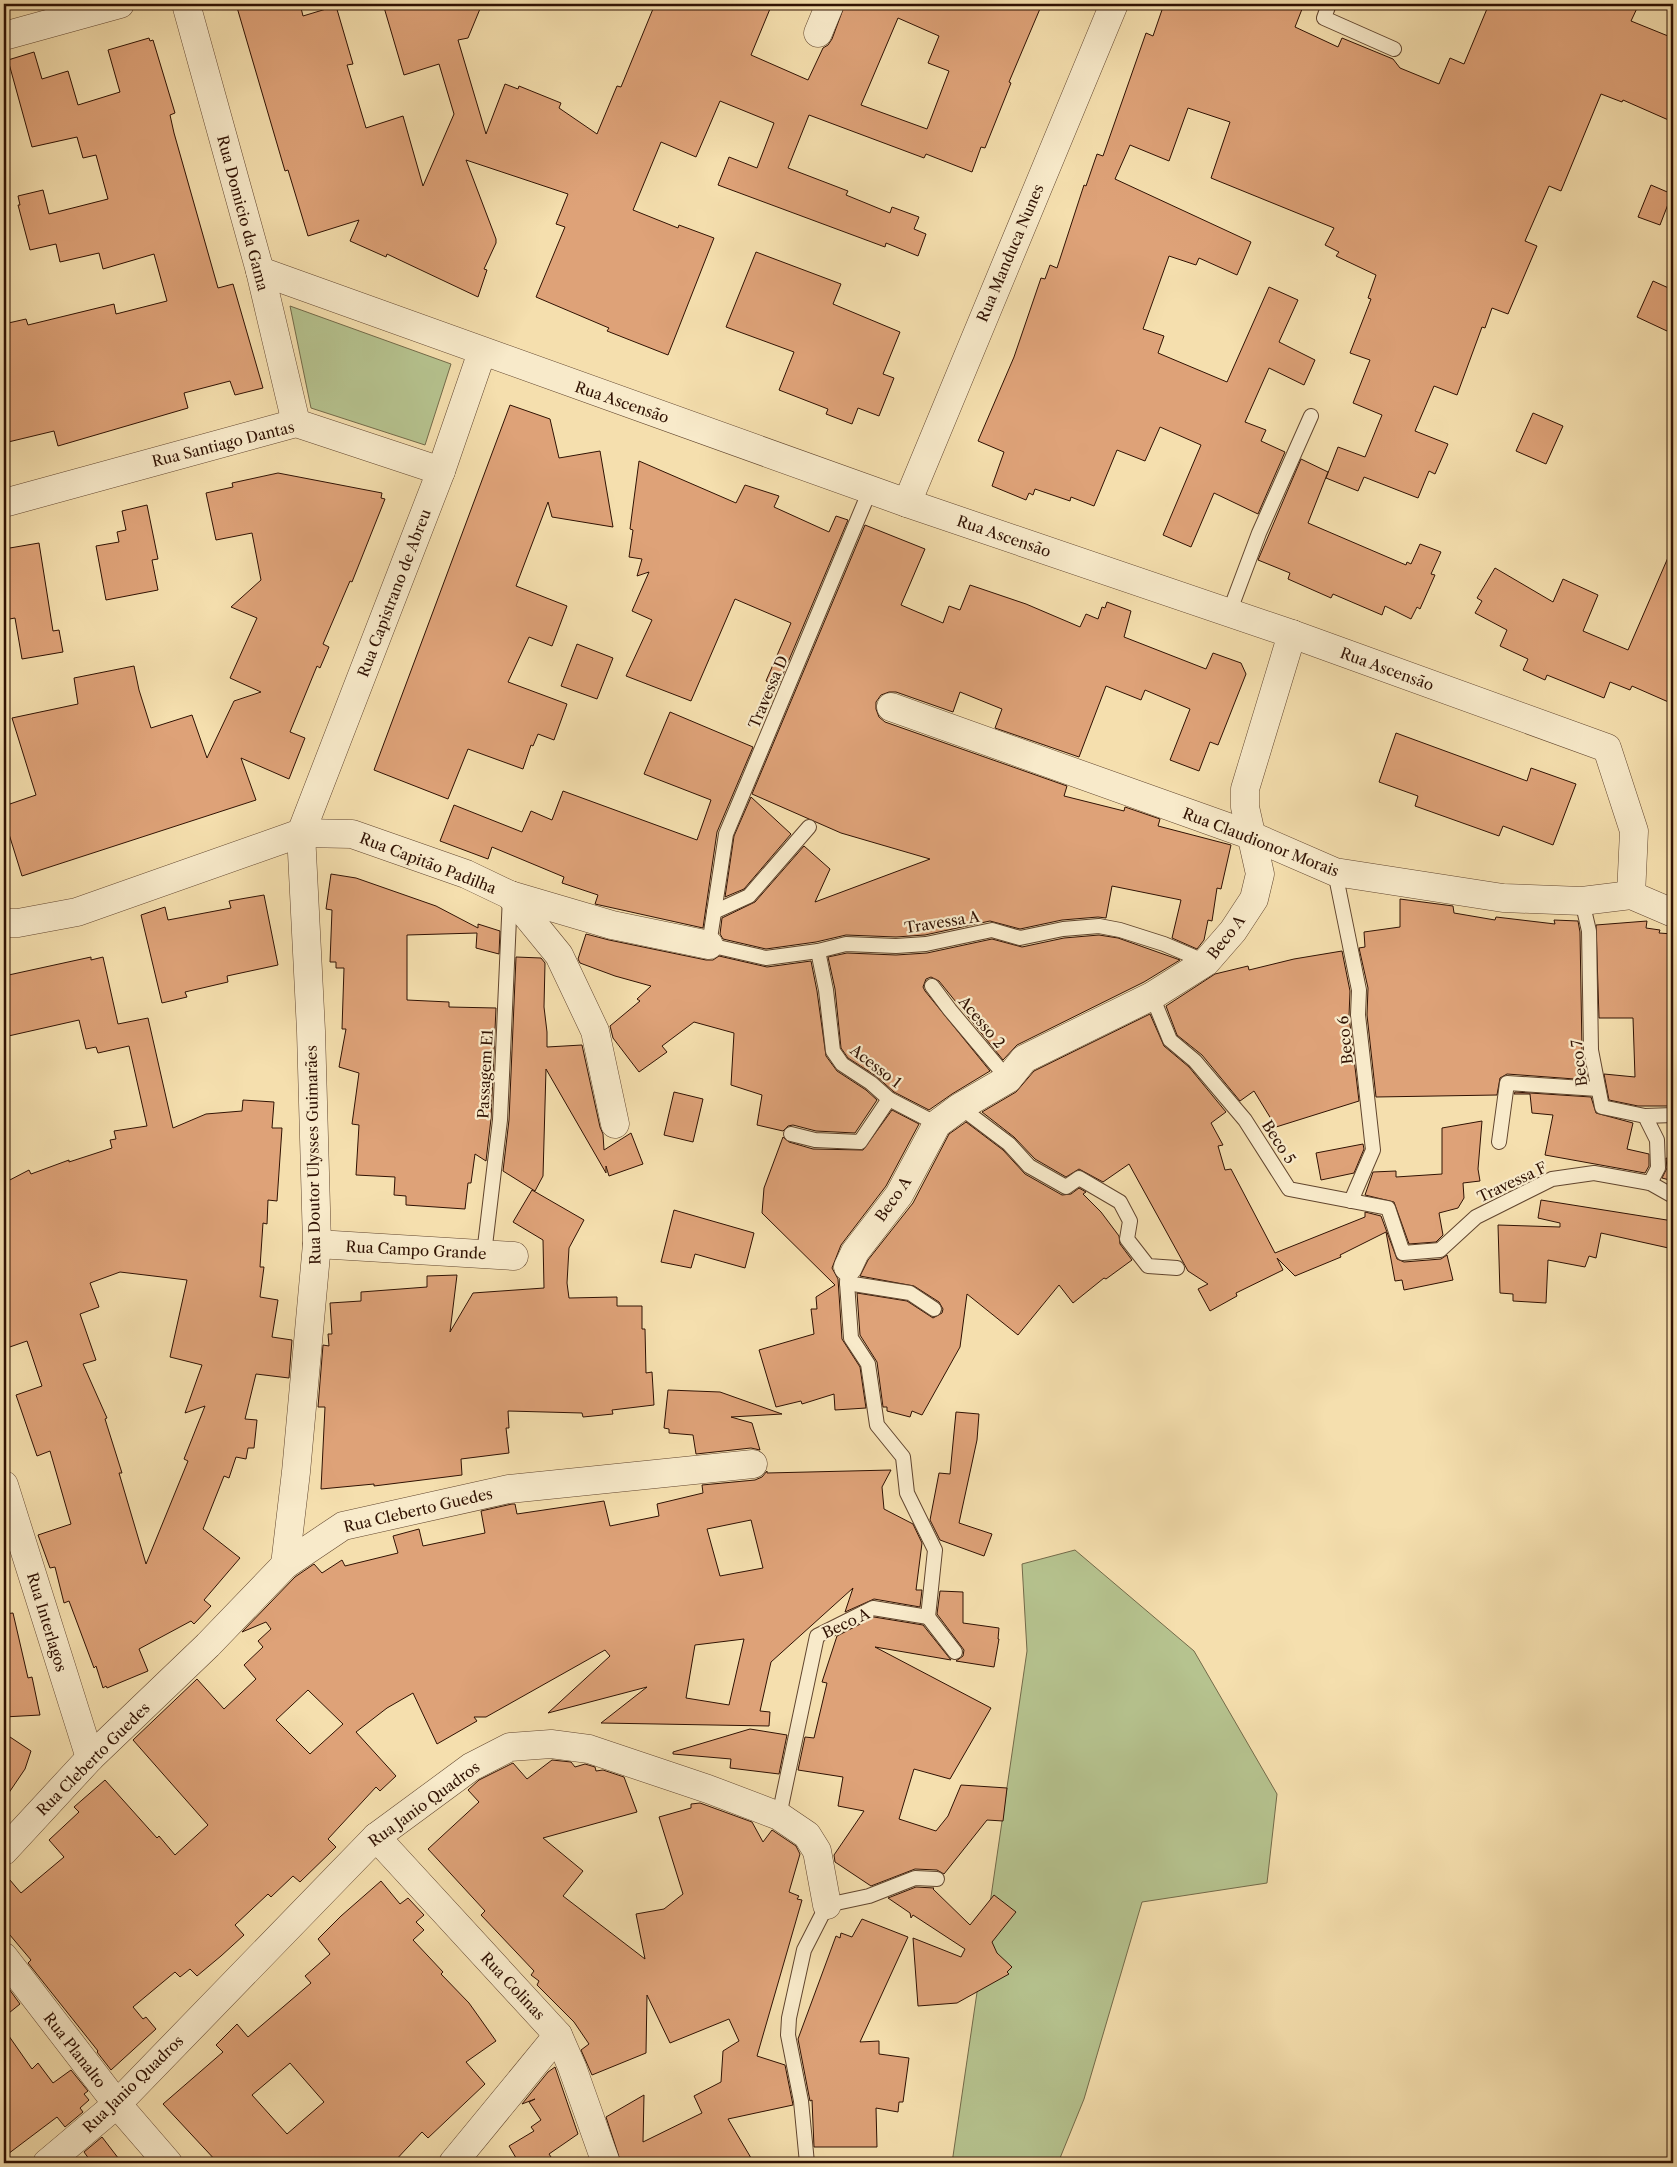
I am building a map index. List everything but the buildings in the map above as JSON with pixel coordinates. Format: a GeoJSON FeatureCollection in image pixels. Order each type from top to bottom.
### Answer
{"type":"FeatureCollection","features":[{"type":"Feature","properties":{"kind":"street"},"geometry":{"type":"LineString","coordinates":[[4,36],[120,4]]}},
{"type":"Feature","properties":{"kind":"street","name":"Rua Domicio da Gama"},"geometry":{"type":"LineString","coordinates":[[186,4],[260,271],[296,423]]}},
{"type":"Feature","properties":{"kind":"street"},"geometry":{"type":"LineString","coordinates":[[818,34],[830,4]]}},
{"type":"Feature","properties":{"kind":"street","name":"Rua Manduca Nunes"},"geometry":{"type":"LineString","coordinates":[[907,503],[1114,4]]}},
{"type":"Feature","properties":{"kind":"street","name":"Rua Ascensão"},"geometry":{"type":"LineString","coordinates":[[260,271],[870,490],[1292,634],[1607,748],[1634,832],[1631,895]]}},
{"type":"Feature","properties":{"kind":"street","name":"Rua Capistrano de Abreu"},"geometry":{"type":"LineString","coordinates":[[301,833],[441,470],[482,352]]}},
{"type":"Feature","properties":{"kind":"street","name":"Rua Santiago Dantas"},"geometry":{"type":"LineString","coordinates":[[4,503],[296,423],[441,470]]}},
{"type":"Feature","properties":{"kind":"street","name":"Beco A"},"geometry":{"type":"LineString","coordinates":[[847,1275],[855,1252],[899,1195],[938,1124],[960,1107],[1008,1079],[1024,1059],[1152,996],[1206,962],[1233,931],[1254,899],[1260,874],[1245,807],[1245,789],[1292,634]]}},
{"type":"Feature","properties":{"kind":"street","name":"Rua Claudionor Morais"},"geometry":{"type":"LineString","coordinates":[[891,708],[1250,835],[1335,872],[1503,898],[1582,901],[1631,895]]}},
{"type":"Feature","properties":{"kind":"street","name":"Rua Capitão Padilha"},"geometry":{"type":"LineString","coordinates":[[4,923],[18,923],[77,912],[301,833],[352,834],[466,874],[510,895],[612,925],[709,945]]}},
{"type":"Feature","properties":{"kind":"street","name":"Rua Doutor Ulysses Guimarães"},"geometry":{"type":"LineString","coordinates":[[285,1565],[318,1244],[311,1031],[301,833]]}},
{"type":"Feature","properties":{"kind":"street"},"geometry":{"type":"LineString","coordinates":[[510,895],[559,955],[595,1031],[615,1124]]}},
{"type":"Feature","properties":{"kind":"street"},"geometry":{"type":"LineString","coordinates":[[1631,895],[1673,914]]}},
{"type":"Feature","properties":{"kind":"street","name":"Rua Campo Grande"},"geometry":{"type":"LineString","coordinates":[[318,1244],[514,1256]]}},
{"type":"Feature","properties":{"kind":"street","name":"Rua Cleberto Guedes"},"geometry":{"type":"LineString","coordinates":[[4,1851],[90,1758],[208,1644],[285,1565],[343,1526],[509,1489],[753,1464]]}},
{"type":"Feature","properties":{"kind":"street","name":"Rua Interlagos"},"geometry":{"type":"LineString","coordinates":[[4,1485],[90,1758]]}},
{"type":"Feature","properties":{"kind":"street","name":"Rua Janio Quadros"},"geometry":{"type":"LineString","coordinates":[[47,2163],[117,2104],[376,1837],[471,1767],[510,1747],[551,1744],[589,1749],[708,1789],[779,1816],[807,1835],[817,1851],[827,1905]]}},
{"type":"Feature","properties":{"kind":"street","name":"Rua Colinas"},"geometry":{"type":"LineString","coordinates":[[376,1837],[558,2035],[572,2067],[606,2163]]}},
{"type":"Feature","properties":{"kind":"street","name":"Rua Planalto"},"geometry":{"type":"LineString","coordinates":[[4,1957],[117,2104],[168,2163]]}},
{"type":"Feature","properties":{"kind":"street"},"geometry":{"type":"LineString","coordinates":[[453,2163],[558,2035]]}},
{"type":"Feature","properties":{"kind":"lane"},"geometry":{"type":"LineString","coordinates":[[1329,4],[1324,18],[1394,48]]}},
{"type":"Feature","properties":{"kind":"lane"},"geometry":{"type":"LineString","coordinates":[[1229,613],[1259,533],[1311,416]]}},
{"type":"Feature","properties":{"kind":"lane","name":"Travessa D"},"geometry":{"type":"LineString","coordinates":[[709,945],[726,834],[870,490]]}},
{"type":"Feature","properties":{"kind":"lane"},"geometry":{"type":"LineString","coordinates":[[714,912],[749,896],[808,827]]}},
{"type":"Feature","properties":{"kind":"lane","name":"Beco 6"},"geometry":{"type":"LineString","coordinates":[[1335,872],[1358,990],[1358,1016],[1373,1150],[1350,1200]]}},
{"type":"Feature","properties":{"kind":"lane","name":"Passagem E1"},"geometry":{"type":"LineString","coordinates":[[484,1254],[500,1120],[510,895]]}},
{"type":"Feature","properties":{"kind":"lane","name":"Beco 7"},"geometry":{"type":"LineString","coordinates":[[1582,901],[1589,932],[1592,1050],[1602,1107],[1645,1116]]}},
{"type":"Feature","properties":{"kind":"lane","name":"Travessa A"},"geometry":{"type":"LineString","coordinates":[[709,945],[766,958],[818,951],[846,944],[896,946],[926,944],[992,930],[1020,938],[1062,929],[1099,926],[1120,930],[1164,944],[1206,962]]}},
{"type":"Feature","properties":{"kind":"lane","name":"Acesso 1"},"geometry":{"type":"LineString","coordinates":[[818,951],[826,990],[832,1051],[842,1064],[871,1083],[889,1099],[938,1124]]}},
{"type":"Feature","properties":{"kind":"lane","name":"Acesso 2"},"geometry":{"type":"LineString","coordinates":[[932,986],[1008,1079]]}},
{"type":"Feature","properties":{"kind":"lane","name":"Beco 5"},"geometry":{"type":"LineString","coordinates":[[1152,996],[1170,1040],[1195,1061],[1245,1120],[1289,1189],[1388,1208],[1404,1253]]}},
{"type":"Feature","properties":{"kind":"lane"},"geometry":{"type":"LineString","coordinates":[[1499,1142],[1507,1083],[1598,1089]]}},
{"type":"Feature","properties":{"kind":"lane"},"geometry":{"type":"LineString","coordinates":[[791,1134],[815,1140],[860,1142],[889,1099]]}},
{"type":"Feature","properties":{"kind":"lane"},"geometry":{"type":"LineString","coordinates":[[960,1107],[1009,1144],[1029,1166],[1066,1187],[1079,1178],[1120,1202],[1130,1221],[1127,1239],[1148,1266],[1177,1268]]}},
{"type":"Feature","properties":{"kind":"lane"},"geometry":{"type":"LineString","coordinates":[[1650,1183],[1658,1168],[1657,1140],[1645,1116],[1673,1115]]}},
{"type":"Feature","properties":{"kind":"lane","name":"Travessa F"},"geometry":{"type":"LineString","coordinates":[[1404,1253],[1440,1250],[1476,1217],[1552,1179],[1594,1173],[1650,1183],[1673,1196]]}},
{"type":"Feature","properties":{"kind":"lane"},"geometry":{"type":"LineString","coordinates":[[934,1309],[910,1293],[847,1275],[851,1338],[868,1364],[877,1425],[903,1457],[907,1493],[935,1550],[928,1617],[955,1652]]}},
{"type":"Feature","properties":{"kind":"lane","name":"Beco A"},"geometry":{"type":"LineString","coordinates":[[779,1816],[817,1636],[873,1608],[928,1617]]}},
{"type":"Feature","properties":{"kind":"lane"},"geometry":{"type":"LineString","coordinates":[[807,2163],[801,2101],[788,2035],[789,2018],[804,1950],[827,1905],[869,1896],[915,1878],[937,1879]]}},
{"type":"Feature","properties":{"kind":"green space"},"geometry":{"type":"Polygon","coordinates":[[[290,306],[451,364],[425,445],[311,408],[290,306]]]}},
{"type":"Feature","properties":{"kind":"green space"},"geometry":{"type":"Polygon","coordinates":[[[1075,1550],[1194,1651],[1277,1794],[1267,1883],[1142,1902],[1084,2099],[1058,2163],[952,2163],[1027,1651],[1022,1564],[1075,1550]]]}}]}
